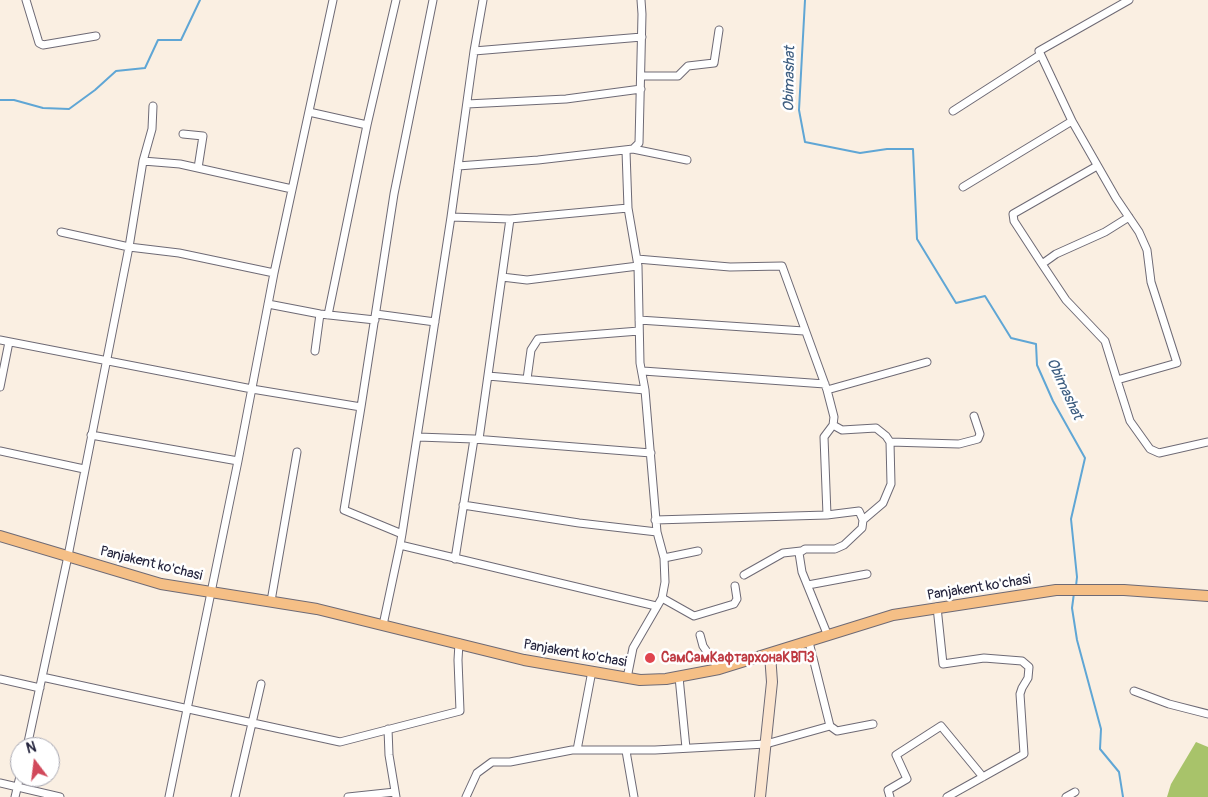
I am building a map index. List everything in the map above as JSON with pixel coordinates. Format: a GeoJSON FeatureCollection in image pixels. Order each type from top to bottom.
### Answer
{"type":"FeatureCollection","features":[{"type":"Feature","properties":{"kind":"main road","name":"Panjakent ko'chasi"},"geometry":{"type":"LineString","coordinates":[[0,536],[161,584],[212,594],[317,609],[524,660],[627,678],[652,680],[719,669],[893,615],[938,607],[1056,590],[1097,590],[1208,596]]}},
{"type":"Feature","properties":{"kind":"main road"},"geometry":{"type":"LineString","coordinates":[[762,794],[772,682],[770,654]]}},
{"type":"Feature","properties":{"kind":"street"},"geometry":{"type":"LineString","coordinates":[[26,0],[39,42],[43,45],[96,36]]}},
{"type":"Feature","properties":{"kind":"street"},"geometry":{"type":"LineString","coordinates":[[169,797],[212,594],[274,272],[333,0]]}},
{"type":"Feature","properties":{"kind":"street"},"geometry":{"type":"LineString","coordinates":[[315,351],[396,0]]}},
{"type":"Feature","properties":{"kind":"street"},"geometry":{"type":"LineString","coordinates":[[402,534],[344,510],[394,194],[434,0]]}},
{"type":"Feature","properties":{"kind":"street"},"geometry":{"type":"LineString","coordinates":[[383,625],[400,545],[418,437],[483,0]]}},
{"type":"Feature","properties":{"kind":"street"},"geometry":{"type":"LineString","coordinates":[[627,678],[633,648],[662,598],[665,582],[664,558],[657,532],[645,390],[640,363],[637,262],[628,208],[630,150],[638,143],[641,89],[641,0]]}},
{"type":"Feature","properties":{"kind":"street"},"geometry":{"type":"LineString","coordinates":[[1117,380],[1178,363],[1152,282],[1147,250],[1072,121],[1040,55],[1040,49],[1078,30],[1119,2],[1129,0]]}},
{"type":"Feature","properties":{"kind":"street"},"geometry":{"type":"LineString","coordinates":[[641,76],[678,76],[688,66],[714,63],[719,30]]}},
{"type":"Feature","properties":{"kind":"street"},"geometry":{"type":"LineString","coordinates":[[474,51],[642,37]]}},
{"type":"Feature","properties":{"kind":"street"},"geometry":{"type":"LineString","coordinates":[[953,112],[1040,55]]}},
{"type":"Feature","properties":{"kind":"street"},"geometry":{"type":"LineString","coordinates":[[467,104],[566,99],[641,89]]}},
{"type":"Feature","properties":{"kind":"street"},"geometry":{"type":"LineString","coordinates":[[28,737],[68,556],[129,247],[142,161],[152,129],[153,106]]}},
{"type":"Feature","properties":{"kind":"street"},"geometry":{"type":"LineString","coordinates":[[309,112],[366,125]]}},
{"type":"Feature","properties":{"kind":"street"},"geometry":{"type":"LineString","coordinates":[[964,187],[1072,121]]}},
{"type":"Feature","properties":{"kind":"street"},"geometry":{"type":"LineString","coordinates":[[182,134],[203,136],[198,168]]}},
{"type":"Feature","properties":{"kind":"street"},"geometry":{"type":"LineString","coordinates":[[458,166],[630,150],[687,160]]}},
{"type":"Feature","properties":{"kind":"street"},"geometry":{"type":"LineString","coordinates":[[142,161],[198,168],[292,189]]}},
{"type":"Feature","properties":{"kind":"street"},"geometry":{"type":"LineString","coordinates":[[1097,166],[1013,214],[1014,221],[1066,300],[1105,342],[1130,421],[1150,449],[1158,453],[1208,442]]}},
{"type":"Feature","properties":{"kind":"street"},"geometry":{"type":"LineString","coordinates":[[451,217],[510,219],[628,208]]}},
{"type":"Feature","properties":{"kind":"street"},"geometry":{"type":"LineString","coordinates":[[1042,264],[1056,254],[1105,232],[1128,217]]}},
{"type":"Feature","properties":{"kind":"street"},"geometry":{"type":"LineString","coordinates":[[474,439],[479,439],[510,219]]}},
{"type":"Feature","properties":{"kind":"street"},"geometry":{"type":"LineString","coordinates":[[61,232],[129,247],[179,254],[274,272]]}},
{"type":"Feature","properties":{"kind":"street"},"geometry":{"type":"LineString","coordinates":[[502,277],[526,280],[637,262],[730,267],[782,266],[804,332],[826,387],[834,417],[833,425],[824,437],[828,514]]}},
{"type":"Feature","properties":{"kind":"street"},"geometry":{"type":"LineString","coordinates":[[268,304],[324,314],[435,322]]}},
{"type":"Feature","properties":{"kind":"street"},"geometry":{"type":"LineString","coordinates":[[639,320],[804,332]]}},
{"type":"Feature","properties":{"kind":"street"},"geometry":{"type":"LineString","coordinates":[[527,379],[530,350],[538,340],[639,332]]}},
{"type":"Feature","properties":{"kind":"street"},"geometry":{"type":"LineString","coordinates":[[0,340],[252,389],[361,407]]}},
{"type":"Feature","properties":{"kind":"street"},"geometry":{"type":"LineString","coordinates":[[0,387],[9,342]]}},
{"type":"Feature","properties":{"kind":"street"},"geometry":{"type":"LineString","coordinates":[[643,371],[826,387],[927,362]]}},
{"type":"Feature","properties":{"kind":"street"},"geometry":{"type":"LineString","coordinates":[[488,376],[645,390]]}},
{"type":"Feature","properties":{"kind":"street"},"geometry":{"type":"LineString","coordinates":[[890,442],[959,444],[971,441],[980,436],[974,416]]}},
{"type":"Feature","properties":{"kind":"street"},"geometry":{"type":"LineString","coordinates":[[833,425],[842,430],[876,428],[890,442],[891,484],[883,503],[863,520]]}},
{"type":"Feature","properties":{"kind":"street"},"geometry":{"type":"LineString","coordinates":[[91,435],[238,461]]}},
{"type":"Feature","properties":{"kind":"street"},"geometry":{"type":"LineString","coordinates":[[418,437],[474,439],[651,453]]}},
{"type":"Feature","properties":{"kind":"street"},"geometry":{"type":"LineString","coordinates":[[456,559],[474,439]]}},
{"type":"Feature","properties":{"kind":"street"},"geometry":{"type":"LineString","coordinates":[[0,451],[84,469]]}},
{"type":"Feature","properties":{"kind":"street"},"geometry":{"type":"LineString","coordinates":[[271,602],[296,452]]}},
{"type":"Feature","properties":{"kind":"street"},"geometry":{"type":"LineString","coordinates":[[463,505],[579,524],[657,532]]}},
{"type":"Feature","properties":{"kind":"street"},"geometry":{"type":"LineString","coordinates":[[656,520],[828,514],[859,511],[863,520],[862,528],[844,545],[835,549],[805,548],[801,551],[783,553],[744,575]]}},
{"type":"Feature","properties":{"kind":"street"},"geometry":{"type":"LineString","coordinates":[[400,545],[656,606]]}},
{"type":"Feature","properties":{"kind":"street"},"geometry":{"type":"LineString","coordinates":[[664,558],[698,551]]}},
{"type":"Feature","properties":{"kind":"street"},"geometry":{"type":"LineString","coordinates":[[801,551],[798,555],[828,636]]}},
{"type":"Feature","properties":{"kind":"street"},"geometry":{"type":"LineString","coordinates":[[808,585],[866,574]]}},
{"type":"Feature","properties":{"kind":"street"},"geometry":{"type":"LineString","coordinates":[[662,598],[694,616],[734,604],[737,600],[735,586]]}},
{"type":"Feature","properties":{"kind":"street"},"geometry":{"type":"LineString","coordinates":[[938,607],[943,664],[984,658],[1022,661],[1030,667],[1028,678],[1020,694],[1024,754],[947,797]]}},
{"type":"Feature","properties":{"kind":"street"},"geometry":{"type":"LineString","coordinates":[[700,635],[704,646],[719,669]]}},
{"type":"Feature","properties":{"kind":"street"},"geometry":{"type":"LineString","coordinates":[[809,642],[830,726],[837,731],[873,724]]}},
{"type":"Feature","properties":{"kind":"street"},"geometry":{"type":"LineString","coordinates":[[42,677],[188,711],[340,742],[460,711],[458,660],[460,643]]}},
{"type":"Feature","properties":{"kind":"street"},"geometry":{"type":"LineString","coordinates":[[577,750],[592,671]]}},
{"type":"Feature","properties":{"kind":"street"},"geometry":{"type":"LineString","coordinates":[[679,677],[686,748]]}},
{"type":"Feature","properties":{"kind":"street"},"geometry":{"type":"LineString","coordinates":[[0,679],[40,688]]}},
{"type":"Feature","properties":{"kind":"street"},"geometry":{"type":"LineString","coordinates":[[235,797],[261,684]]}},
{"type":"Feature","properties":{"kind":"street"},"geometry":{"type":"LineString","coordinates":[[1134,691],[1169,704],[1208,714]]}},
{"type":"Feature","properties":{"kind":"street"},"geometry":{"type":"LineString","coordinates":[[466,797],[478,773],[492,762],[510,762],[577,750],[626,751],[766,744],[830,726]]}},
{"type":"Feature","properties":{"kind":"street"},"geometry":{"type":"LineString","coordinates":[[890,797],[888,790],[907,779],[896,755],[941,726],[983,777]]}},
{"type":"Feature","properties":{"kind":"street"},"geometry":{"type":"LineString","coordinates":[[348,797],[396,795],[389,755],[388,729]]}},
{"type":"Feature","properties":{"kind":"street"},"geometry":{"type":"LineString","coordinates":[[626,751],[634,797]]}},
{"type":"Feature","properties":{"kind":"street"},"geometry":{"type":"LineString","coordinates":[[15,797],[18,787],[60,797]]}},
{"type":"Feature","properties":{"kind":"street"},"geometry":{"type":"LineString","coordinates":[[1066,797],[1075,792]]}},
{"type":"Feature","properties":{"kind":"green space"},"geometry":{"type":"Polygon","coordinates":[[[1196,742],[1208,747],[1208,797],[1167,797],[1171,784],[1196,742]]]}},
{"type":"Feature","properties":{"kind":"waterway","name":"Obimashat"},"geometry":{"type":"LineString","coordinates":[[0,100],[14,100],[43,108],[69,109],[95,90],[116,71],[145,68],[158,40],[181,40],[200,0]]}},
{"type":"Feature","properties":{"kind":"waterway","name":"Obimashat"},"geometry":{"type":"LineString","coordinates":[[805,0],[799,110],[805,142],[860,153],[887,149],[913,149],[917,239],[956,303],[985,296],[1011,338],[1036,344],[1037,365],[1053,401],[1085,458],[1071,519],[1077,577],[1076,586]]}},
{"type":"Feature","properties":{"kind":"waterway","name":"Obimashat"},"geometry":{"type":"LineString","coordinates":[[1074,593],[1072,608],[1077,640],[1101,729],[1100,749],[1119,772],[1123,797]]}},
{"type":"Feature","properties":{"kind":"place","name":"СамСамКафтархонаКВП3"},"geometry":{"type":"Point","coordinates":[650,658]}}]}
